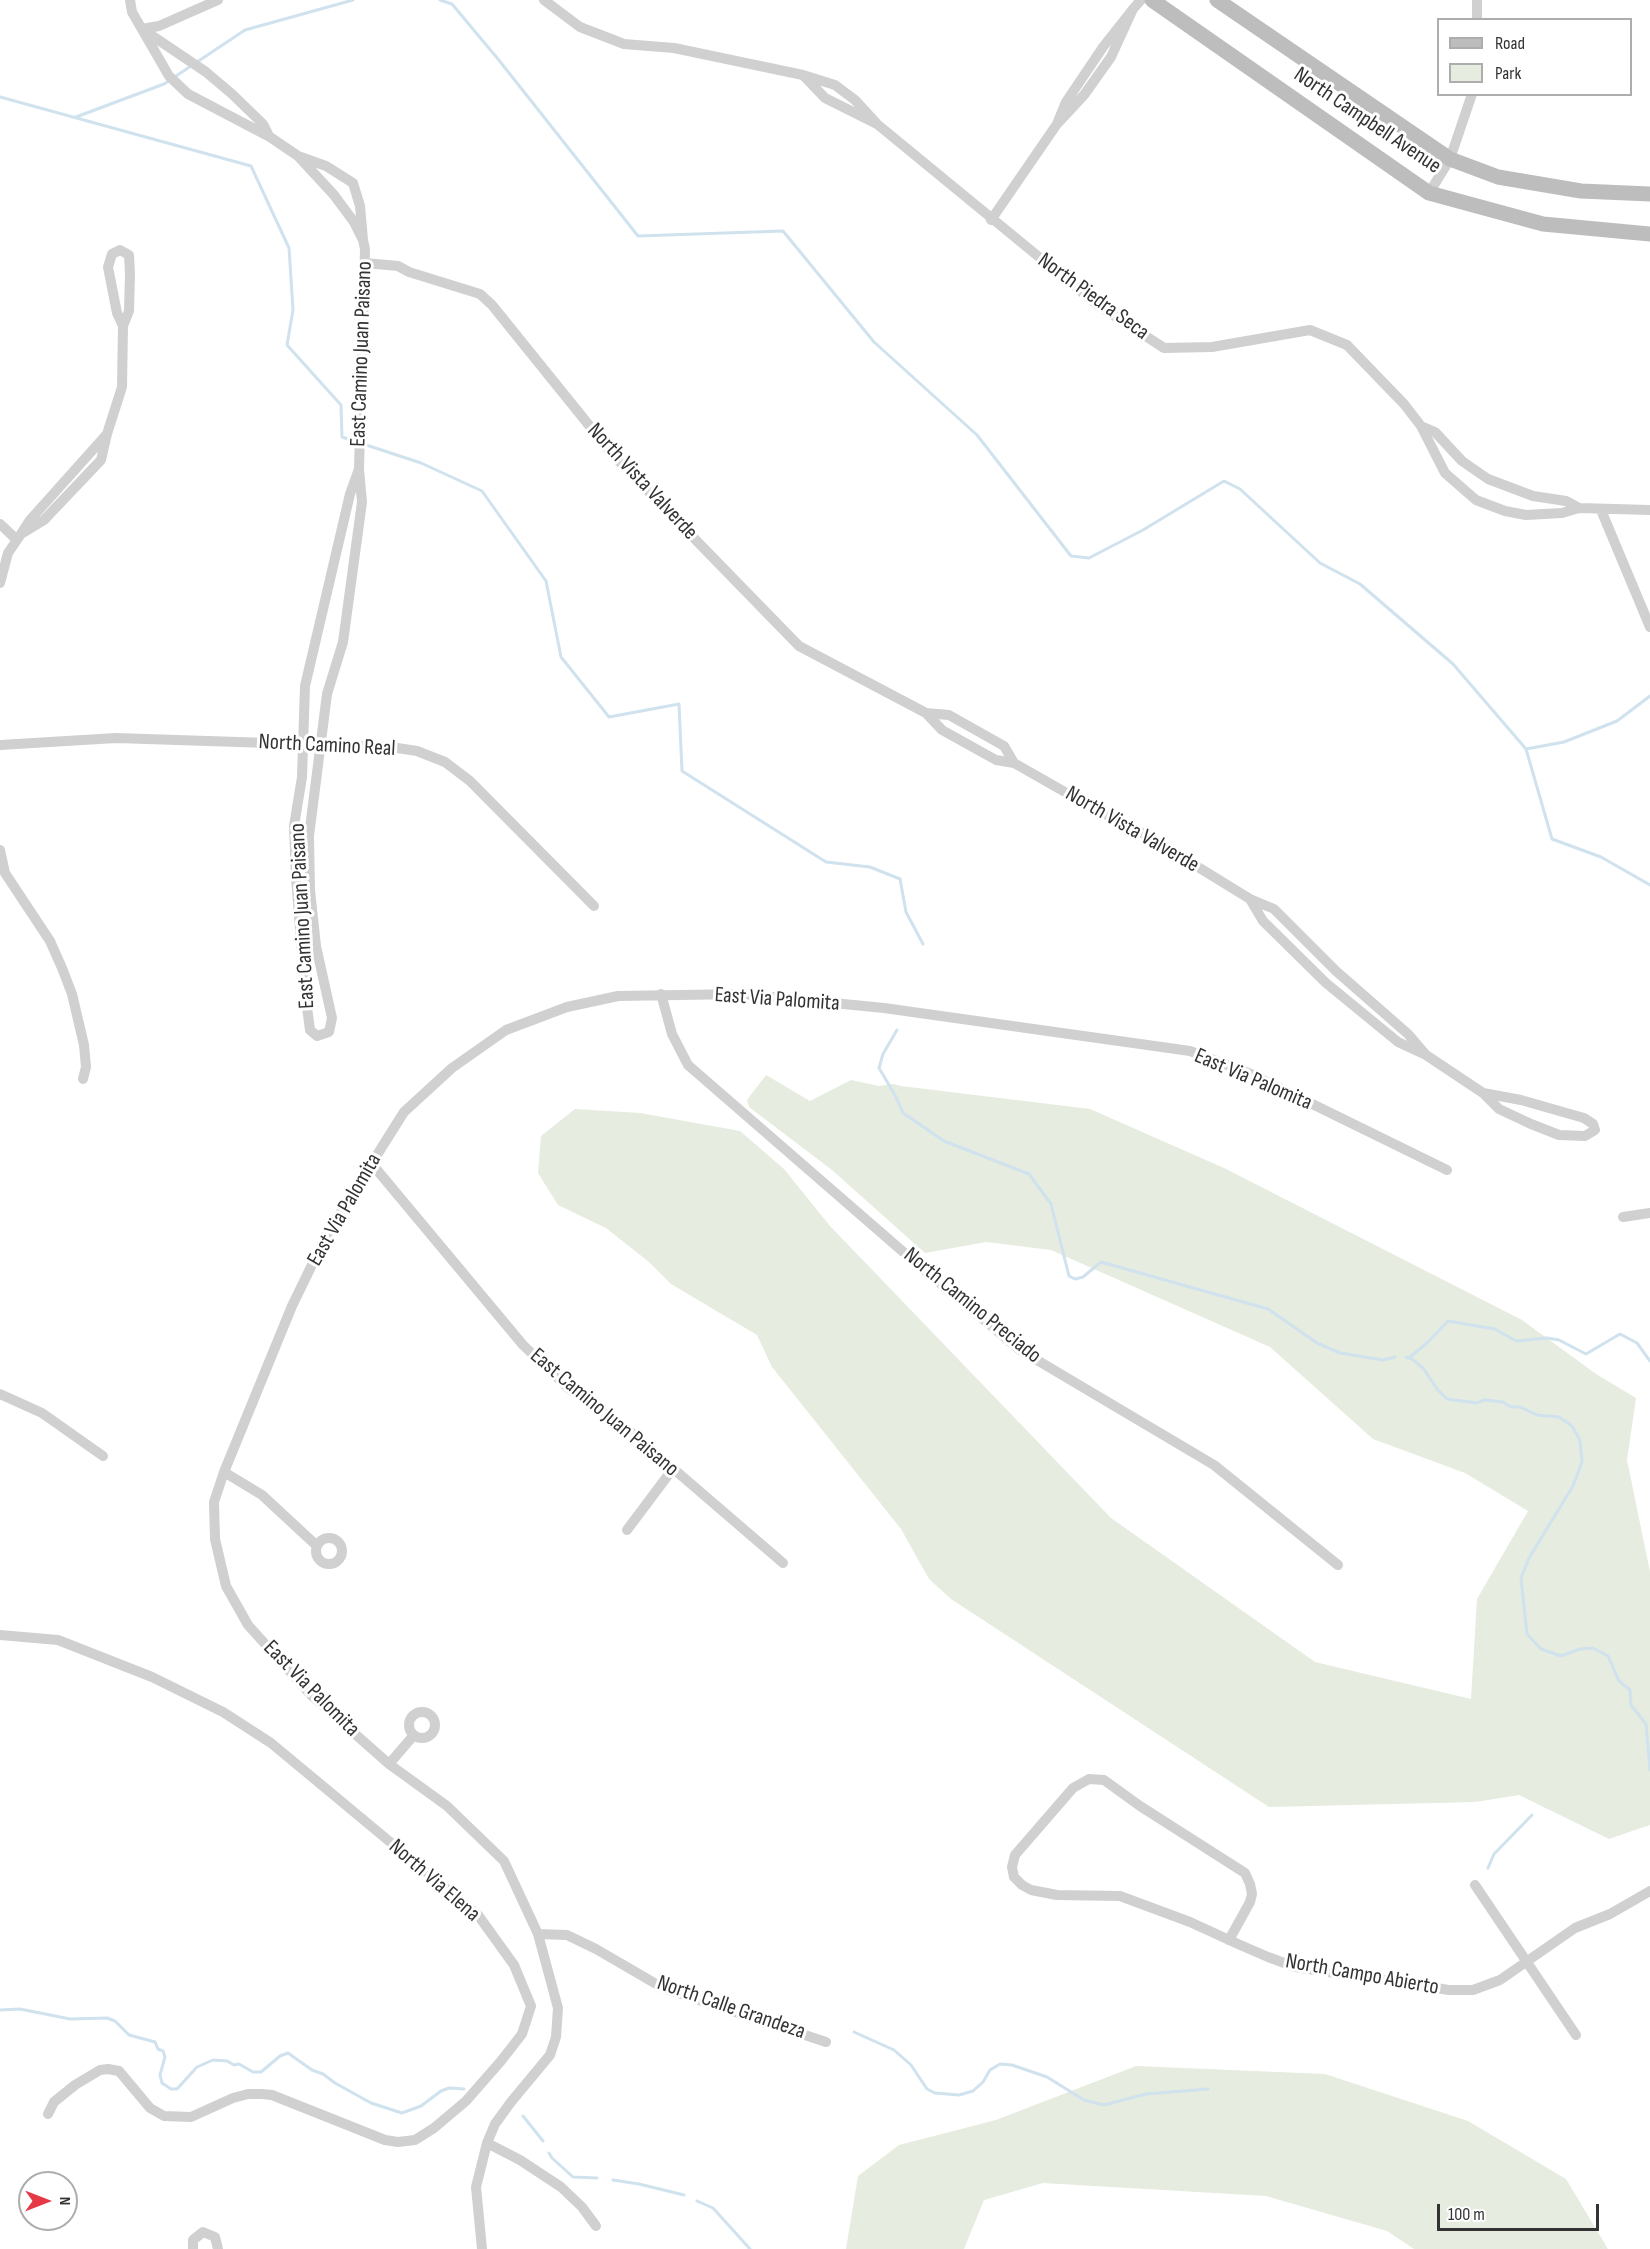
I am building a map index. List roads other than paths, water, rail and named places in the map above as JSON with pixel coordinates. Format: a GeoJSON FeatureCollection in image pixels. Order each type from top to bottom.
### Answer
{"type":"FeatureCollection","features":[{"type":"Feature","properties":{"kind":"main road","name":"North Campbell Avenue"},"geometry":{"type":"LineString","coordinates":[[1152,0],[1429,193],[1543,224],[1650,234]]}},
{"type":"Feature","properties":{"kind":"main road","name":"North Campbell Avenue"},"geometry":{"type":"LineString","coordinates":[[1217,0],[1450,159],[1498,177],[1581,191],[1650,194]]}},
{"type":"Feature","properties":{"kind":"street","name":"East Camino Juan Paisano"},"geometry":{"type":"LineString","coordinates":[[130,0],[132,12],[169,76],[188,94],[213,105],[270,137],[298,156],[334,195],[354,222],[363,240]]}},
{"type":"Feature","properties":{"kind":"street"},"geometry":{"type":"LineString","coordinates":[[142,29],[159,26],[218,0]]}},
{"type":"Feature","properties":{"kind":"street","name":"North Piedra Seca"},"geometry":{"type":"LineString","coordinates":[[544,0],[580,27],[624,44],[674,48],[803,75],[835,85],[855,100],[877,124],[991,220],[1095,303],[1164,348],[1212,347],[1310,330],[1347,345],[1404,404],[1421,426],[1445,472],[1476,500],[1505,511],[1526,515],[1562,513],[1579,508],[1650,510]]}},
{"type":"Feature","properties":{"kind":"street"},"geometry":{"type":"LineString","coordinates":[[991,220],[1057,124],[1084,95],[1111,57],[1133,9],[1141,0]]}},
{"type":"Feature","properties":{"kind":"street"},"geometry":{"type":"LineString","coordinates":[[1477,18],[1478,0]]}},
{"type":"Feature","properties":{"kind":"street"},"geometry":{"type":"LineString","coordinates":[[142,29],[206,72],[263,124],[270,137]]}},
{"type":"Feature","properties":{"kind":"street","name":"North Piedra Seca"},"geometry":{"type":"LineString","coordinates":[[803,75],[825,98],[877,124]]}},
{"type":"Feature","properties":{"kind":"street"},"geometry":{"type":"LineString","coordinates":[[1429,193],[1450,159],[1471,96]]}},
{"type":"Feature","properties":{"kind":"street","name":"East Camino Juan Paisano"},"geometry":{"type":"LineString","coordinates":[[298,156],[326,166],[352,183],[360,206],[365,263],[359,469],[362,502],[343,642],[327,693],[309,836],[310,890],[316,946],[332,1018],[329,1032],[317,1036],[310,1030],[305,992],[294,826],[302,777],[305,686],[350,494],[359,469]]}},
{"type":"Feature","properties":{"kind":"street"},"geometry":{"type":"LineString","coordinates":[[0,583],[8,553],[30,520],[107,434],[122,387],[123,326],[129,311],[129,255],[120,250],[112,254],[108,267],[117,313],[123,326]]}},
{"type":"Feature","properties":{"kind":"street","name":"North Vista Valverde"},"geometry":{"type":"LineString","coordinates":[[365,263],[398,266],[409,272],[480,294],[492,305],[613,456],[799,646],[926,713],[942,730],[996,760],[1014,763],[1146,835],[1250,899],[1274,909],[1336,971],[1408,1034],[1426,1055]]}},
{"type":"Feature","properties":{"kind":"street","name":"North Piedra Seca"},"geometry":{"type":"LineString","coordinates":[[1421,426],[1435,432],[1462,461],[1488,479],[1533,496],[1566,501],[1579,508]]}},
{"type":"Feature","properties":{"kind":"street"},"geometry":{"type":"LineString","coordinates":[[1601,510],[1650,627]]}},
{"type":"Feature","properties":{"kind":"street"},"geometry":{"type":"LineString","coordinates":[[0,524],[19,537]]}},
{"type":"Feature","properties":{"kind":"street","name":"North Vista Valverde"},"geometry":{"type":"LineString","coordinates":[[926,713],[949,715],[986,735],[1004,746],[1014,763]]}},
{"type":"Feature","properties":{"kind":"street","name":"North Camino Real"},"geometry":{"type":"LineString","coordinates":[[0,745],[116,738],[398,748],[417,751],[445,762],[480,790],[594,906]]}},
{"type":"Feature","properties":{"kind":"street"},"geometry":{"type":"LineString","coordinates":[[0,850],[2,874],[50,941],[72,993],[84,1045],[86,1067],[83,1079]]}},
{"type":"Feature","properties":{"kind":"street","name":"North Vista Valverde"},"geometry":{"type":"LineString","coordinates":[[1250,899],[1263,921],[1326,982],[1398,1042],[1426,1055],[1483,1093],[1499,1109],[1559,1135],[1585,1136],[1592,1134],[1595,1130],[1593,1124],[1584,1118],[1521,1100],[1483,1093]]}},
{"type":"Feature","properties":{"kind":"street","name":"North Camino Preciado"},"geometry":{"type":"LineString","coordinates":[[661,994],[672,1034],[688,1065],[925,1270],[1020,1350],[1214,1465],[1338,1565]]}},
{"type":"Feature","properties":{"kind":"street","name":"East Via Palomita"},"geometry":{"type":"LineString","coordinates":[[482,2249],[476,2187],[487,2143],[495,2124],[550,2055],[556,2037],[558,2008],[538,1934],[504,1861],[447,1806],[389,1764],[311,1695],[248,1625],[226,1586],[215,1539],[214,1502],[224,1472],[292,1306],[326,1236],[404,1112],[452,1068],[506,1030],[567,1007],[618,996],[742,994],[884,1008],[1190,1051],[1251,1074],[1447,1170]]}},
{"type":"Feature","properties":{"kind":"street","name":"East Camino Juan Paisano"},"geometry":{"type":"LineString","coordinates":[[372,1164],[524,1345],[568,1388],[626,1428],[672,1470],[783,1563]]}},
{"type":"Feature","properties":{"kind":"street"},"geometry":{"type":"LineString","coordinates":[[1623,1217],[1650,1213]]}},
{"type":"Feature","properties":{"kind":"street"},"geometry":{"type":"LineString","coordinates":[[0,1394],[42,1413],[103,1456]]}},
{"type":"Feature","properties":{"kind":"street"},"geometry":{"type":"LineString","coordinates":[[627,1530],[672,1470]]}},
{"type":"Feature","properties":{"kind":"street"},"geometry":{"type":"LineString","coordinates":[[224,1472],[262,1495],[316,1546]]}},
{"type":"Feature","properties":{"kind":"street","name":"North Via Elena"},"geometry":{"type":"LineString","coordinates":[[0,1635],[58,1640],[152,1677],[223,1712],[271,1743],[478,1916],[514,1965],[531,2006],[522,2034],[501,2061],[466,2101],[434,2128],[415,2140],[398,2142],[385,2140],[272,2095],[262,2094],[248,2094],[233,2098],[191,2117],[164,2116],[150,2108],[119,2071],[108,2069],[100,2070],[75,2085],[54,2102],[48,2114]]}},
{"type":"Feature","properties":{"kind":"street"},"geometry":{"type":"LineString","coordinates":[[389,1764],[414,1735]]}},
{"type":"Feature","properties":{"kind":"street","name":"North Campo Abierto"},"geometry":{"type":"LineString","coordinates":[[1229,1940],[1250,1902],[1254,1883],[1236,1866],[1140,1806],[1112,1784],[1093,1774],[1073,1788],[1015,1855],[1008,1873],[1031,1890],[1057,1895],[1120,1896],[1295,1967],[1449,1990],[1473,1990],[1500,1980],[1575,1928],[1610,1914],[1650,1892]]}},
{"type":"Feature","properties":{"kind":"street"},"geometry":{"type":"LineString","coordinates":[[1475,1885],[1576,2035]]}},
{"type":"Feature","properties":{"kind":"street","name":"North Calle Grandeza"},"geometry":{"type":"LineString","coordinates":[[538,1934],[567,1935],[663,1988],[826,2042]]}},
{"type":"Feature","properties":{"kind":"street"},"geometry":{"type":"LineString","coordinates":[[487,2143],[520,2160],[561,2187],[582,2207],[596,2226]]}},
{"type":"Feature","properties":{"kind":"street"},"geometry":{"type":"LineString","coordinates":[[193,2249],[193,2240],[203,2232],[215,2236],[218,2249]]}},
{"type":"Feature","properties":{"kind":"waterway"},"geometry":{"type":"LineString","coordinates":[[76,117],[164,84],[245,30],[353,0]]}},
{"type":"Feature","properties":{"kind":"waterway"},"geometry":{"type":"LineString","coordinates":[[440,0],[452,4],[638,236],[783,231],[874,342],[977,435],[1071,556],[1089,558],[1143,530],[1224,481],[1240,489],[1320,563],[1360,584],[1453,664],[1526,749],[1564,742],[1617,721],[1650,696]]}},
{"type":"Feature","properties":{"kind":"waterway"},"geometry":{"type":"LineString","coordinates":[[0,97],[251,166],[289,248],[293,310],[287,345],[341,405],[342,437],[421,463],[482,491],[546,581],[561,657],[609,717],[679,704],[682,771],[826,862],[870,867],[900,879],[906,912],[923,944]]}},
{"type":"Feature","properties":{"kind":"waterway"},"geometry":{"type":"LineString","coordinates":[[1526,749],[1552,839],[1601,857],[1650,885]]}},
{"type":"Feature","properties":{"kind":"waterway"},"geometry":{"type":"LineString","coordinates":[[897,1030],[883,1054],[879,1068],[903,1113],[944,1141],[1029,1174],[1051,1204],[1069,1276],[1075,1279],[1083,1277],[1101,1262],[1268,1309],[1317,1343],[1340,1353],[1383,1360],[1395,1357]]}},
{"type":"Feature","properties":{"kind":"waterway"},"geometry":{"type":"LineString","coordinates":[[1410,1357],[1448,1321],[1495,1329],[1516,1341],[1547,1338],[1559,1340],[1586,1354],[1620,1334],[1637,1343],[1650,1361]]}},
{"type":"Feature","properties":{"kind":"waterway"},"geometry":{"type":"LineString","coordinates":[[1406,1357],[1423,1368],[1447,1399],[1477,1403],[1484,1400],[1503,1402],[1511,1407],[1520,1407],[1537,1415],[1559,1417],[1572,1426],[1580,1440],[1582,1462],[1573,1486],[1529,1558],[1521,1578],[1527,1634],[1541,1649],[1561,1656],[1580,1649],[1593,1648],[1608,1656],[1619,1681],[1630,1690],[1631,1705],[1646,1724],[1650,1770]]}},
{"type":"Feature","properties":{"kind":"waterway"},"geometry":{"type":"LineString","coordinates":[[1488,1868],[1494,1854],[1532,1815]]}},
{"type":"Feature","properties":{"kind":"waterway"},"geometry":{"type":"LineString","coordinates":[[0,2010],[20,2009],[70,2019],[107,2018],[115,2021],[129,2035],[155,2042],[158,2049],[163,2051],[165,2057],[160,2075],[162,2083],[171,2089],[177,2089],[197,2067],[213,2060],[227,2061],[234,2065],[239,2064],[253,2072],[261,2072],[280,2056],[288,2053],[312,2070],[323,2074],[371,2103],[402,2113],[421,2106],[441,2091],[449,2088],[464,2089]]}},
{"type":"Feature","properties":{"kind":"waterway"},"geometry":{"type":"LineString","coordinates":[[854,2032],[894,2050],[911,2065],[927,2089],[935,2093],[959,2095],[973,2091],[983,2082],[990,2070],[1000,2064],[1012,2065],[1047,2077],[1084,2100],[1104,2105],[1146,2094],[1208,2089]]}},
{"type":"Feature","properties":{"kind":"waterway"},"geometry":{"type":"LineString","coordinates":[[523,2116],[543,2141]]}},
{"type":"Feature","properties":{"kind":"waterway"},"geometry":{"type":"LineString","coordinates":[[549,2153],[573,2177],[597,2178]]}},
{"type":"Feature","properties":{"kind":"waterway"},"geometry":{"type":"LineString","coordinates":[[613,2180],[684,2195]]}},
{"type":"Feature","properties":{"kind":"waterway"},"geometry":{"type":"LineString","coordinates":[[697,2201],[713,2208],[750,2249]]}}]}
